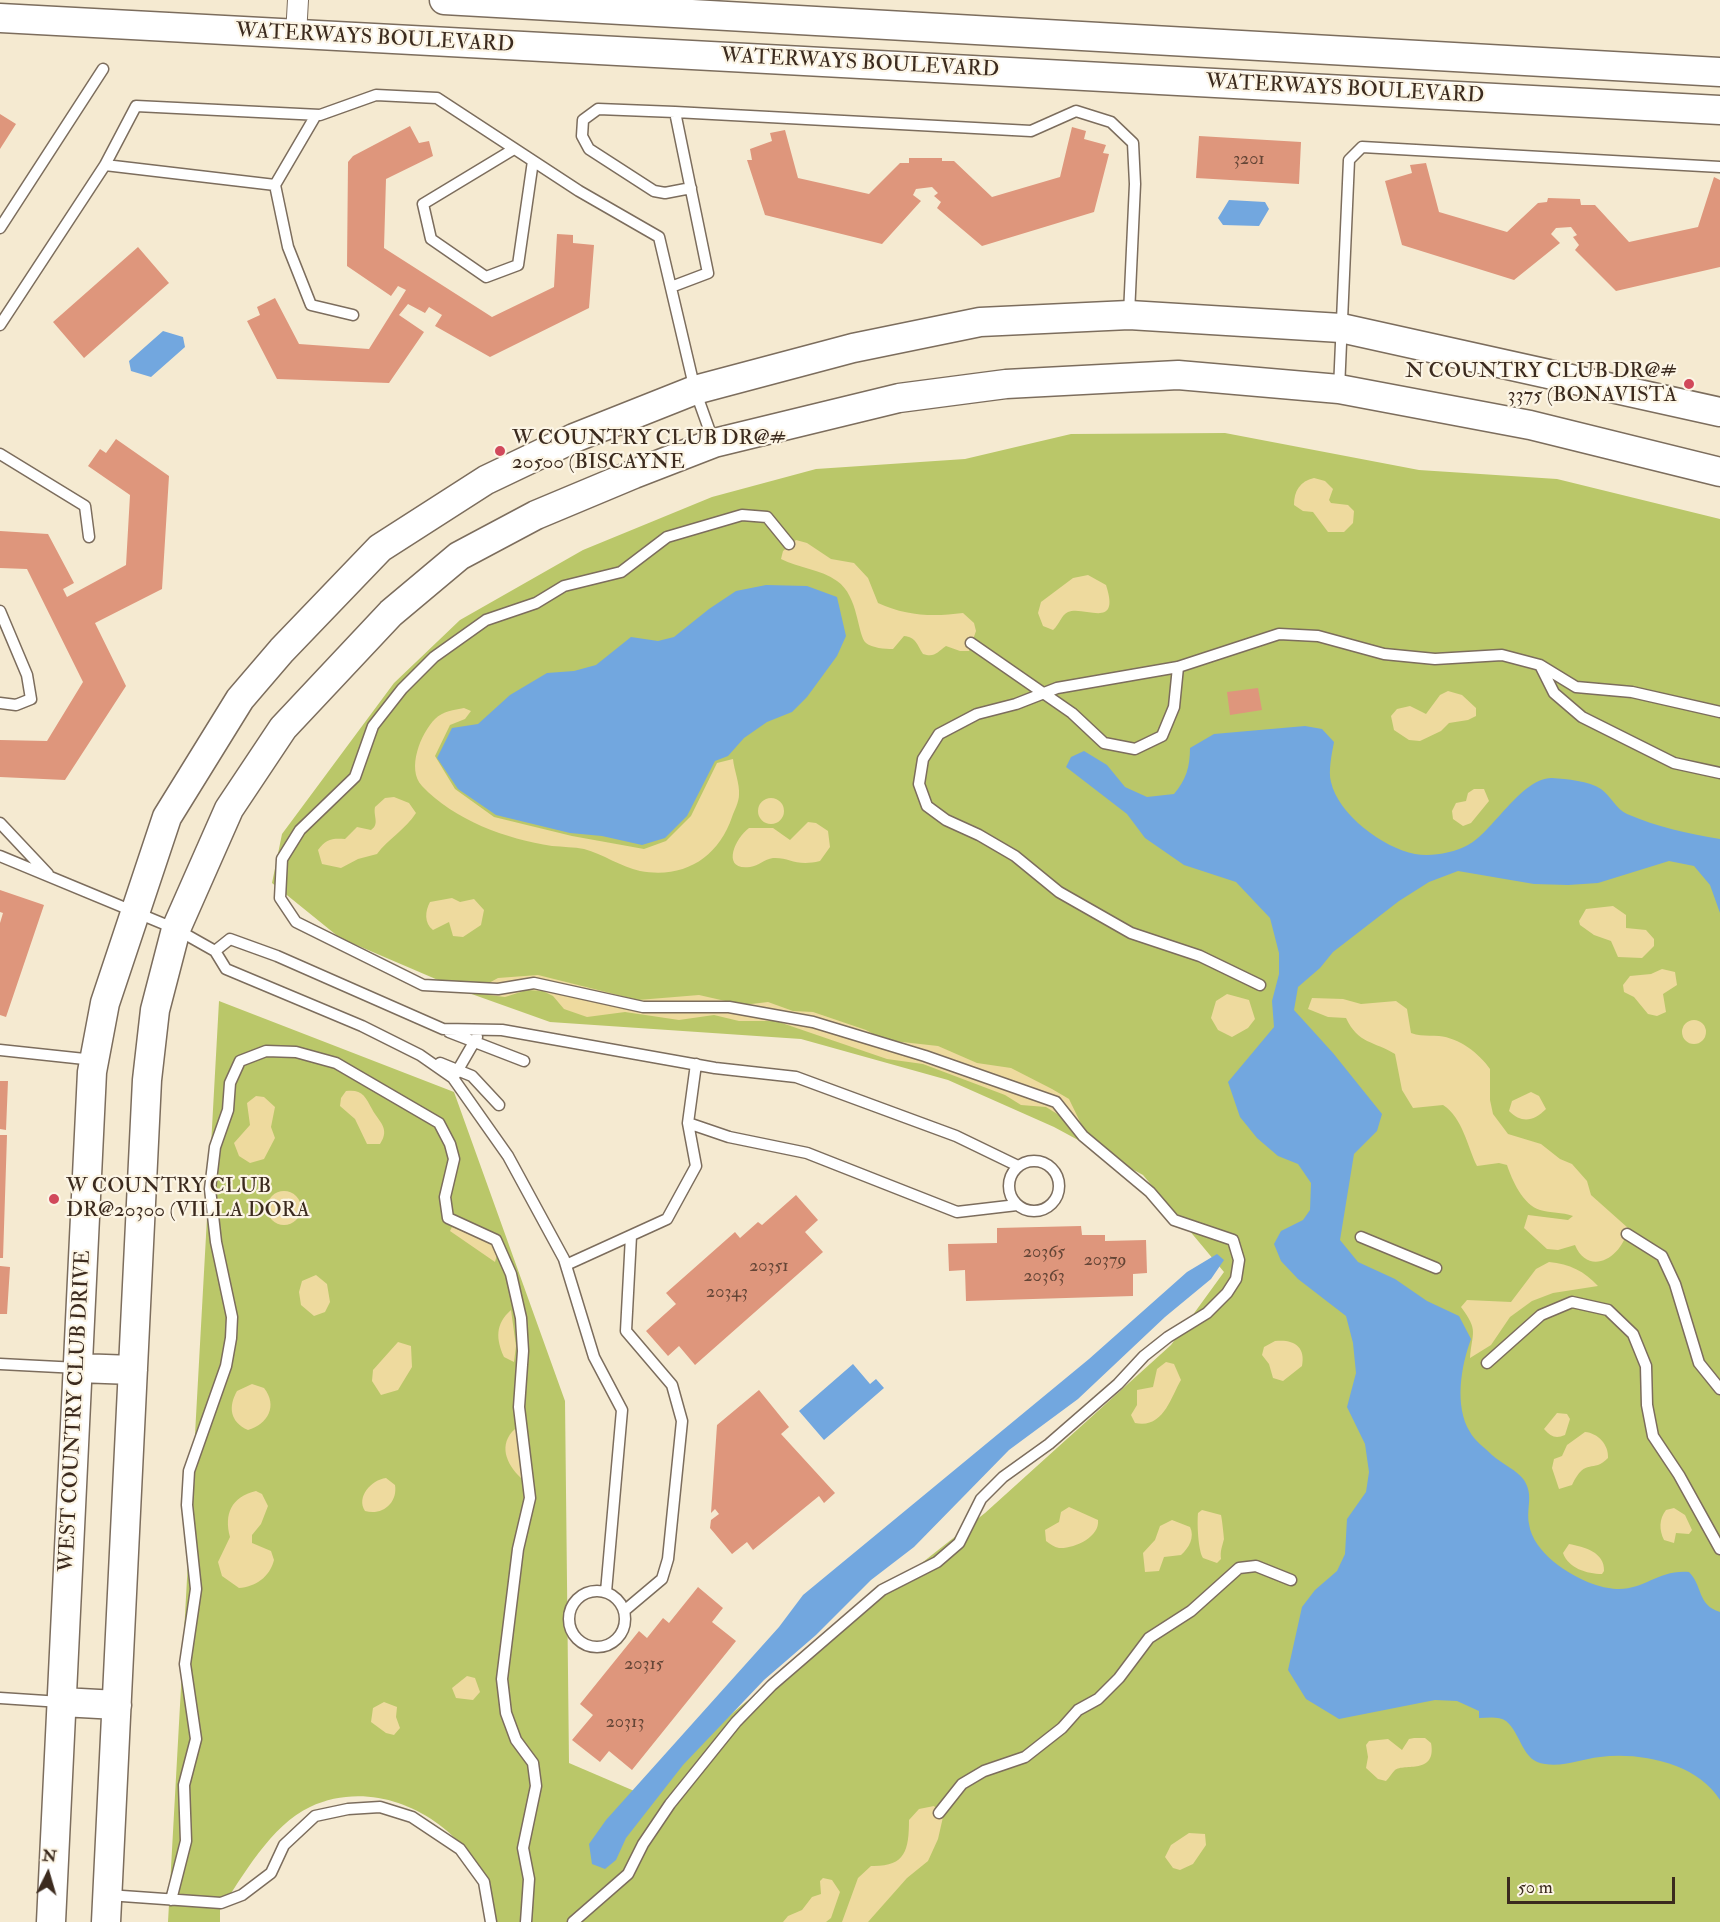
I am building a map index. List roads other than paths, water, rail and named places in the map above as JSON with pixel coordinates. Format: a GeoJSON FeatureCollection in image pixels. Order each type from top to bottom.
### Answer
{"type":"FeatureCollection","features":[{"type":"Feature","properties":{"kind":"street"},"geometry":{"type":"LineString","coordinates":[[296,35],[298,0]]}},
{"type":"Feature","properties":{"kind":"street","name":"WATERWAYS BOULEVARD"},"geometry":{"type":"LineString","coordinates":[[444,0],[1720,72]]}},
{"type":"Feature","properties":{"kind":"street","name":"WATERWAYS BOULEVARD"},"geometry":{"type":"LineString","coordinates":[[0,18],[1720,110]]}},
{"type":"Feature","properties":{"kind":"street","name":"WEST COUNTRY CLUB DRIVE"},"geometry":{"type":"LineString","coordinates":[[51,1922],[94,1060],[105,1003],[167,817],[240,699],[282,650],[380,548],[486,480],[574,438],[695,390],[853,348],[980,322],[1129,315],[1341,328],[1720,412]]}},
{"type":"Feature","properties":{"kind":"street"},"geometry":{"type":"LineString","coordinates":[[107,1909],[147,1080],[155,1010],[176,929],[229,809],[283,728],[391,613],[459,556],[536,515],[714,443],[899,398],[1006,384],[1178,375],[1340,389],[1530,426],[1720,472]]}},
{"type":"Feature","properties":{"kind":"street"},"geometry":{"type":"LineString","coordinates":[[78,1368],[133,1370]]}},
{"type":"Feature","properties":{"kind":"street"},"geometry":{"type":"LineString","coordinates":[[62,1702],[117,1705]]}},
{"type":"Feature","properties":{"kind":"lane"},"geometry":{"type":"LineString","coordinates":[[0,228],[103,69]]}},
{"type":"Feature","properties":{"kind":"lane"},"geometry":{"type":"LineString","coordinates":[[0,324],[105,165],[136,106],[316,115],[376,95],[436,98],[533,161],[659,237],[695,390],[714,443]]}},
{"type":"Feature","properties":{"kind":"lane"},"geometry":{"type":"LineString","coordinates":[[691,188],[665,193],[654,191],[589,149],[582,136],[583,120],[598,109],[1031,131],[1076,111],[1111,122],[1133,143],[1135,183],[1129,315]]}},
{"type":"Feature","properties":{"kind":"lane"},"geometry":{"type":"LineString","coordinates":[[671,287],[708,273],[675,112]]}},
{"type":"Feature","properties":{"kind":"lane"},"geometry":{"type":"LineString","coordinates":[[316,115],[274,185],[288,247],[311,305],[353,315]]}},
{"type":"Feature","properties":{"kind":"lane"},"geometry":{"type":"LineString","coordinates":[[1340,389],[1349,160],[1362,147],[1720,167]]}},
{"type":"Feature","properties":{"kind":"lane"},"geometry":{"type":"LineString","coordinates":[[514,149],[423,204],[431,239],[486,277],[518,265],[533,161]]}},
{"type":"Feature","properties":{"kind":"lane"},"geometry":{"type":"LineString","coordinates":[[105,165],[274,185]]}},
{"type":"Feature","properties":{"kind":"lane"},"geometry":{"type":"LineString","coordinates":[[0,454],[85,506],[89,537]]}},
{"type":"Feature","properties":{"kind":"lane"},"geometry":{"type":"LineString","coordinates":[[573,1922],[628,1874],[670,1804],[736,1722],[772,1685],[882,1590],[937,1562],[959,1543],[981,1499],[1003,1477],[1048,1444],[1168,1337],[1207,1313],[1227,1293],[1236,1278],[1239,1260],[1233,1240],[1174,1220],[1150,1192],[1083,1136],[1056,1102],[925,1056],[813,1022],[729,1006],[643,1007],[534,983],[487,989],[423,985],[296,922],[280,898],[282,859],[300,830],[355,777],[373,726],[402,689],[434,657],[486,620],[536,603],[564,586],[621,572],[667,537],[741,514],[767,518],[789,544]]}},
{"type":"Feature","properties":{"kind":"lane"},"geometry":{"type":"LineString","coordinates":[[0,611],[27,675],[31,699],[16,705],[0,704]]}},
{"type":"Feature","properties":{"kind":"lane"},"geometry":{"type":"LineString","coordinates":[[1260,985],[1200,956],[1131,933],[1082,906],[1015,856],[979,835],[946,820],[927,806],[919,784],[920,776],[923,759],[939,734],[977,714],[1043,693],[1122,675],[1178,667],[1279,634],[1318,636],[1383,654],[1435,659],[1502,655],[1540,665],[1576,687],[1632,692],[1720,712]]}},
{"type":"Feature","properties":{"kind":"lane"},"geometry":{"type":"LineString","coordinates":[[971,643],[1072,713],[1104,743],[1135,749],[1162,735],[1173,707],[1178,667]]}},
{"type":"Feature","properties":{"kind":"lane"},"geometry":{"type":"LineString","coordinates":[[1540,665],[1554,693],[1582,717],[1674,763],[1720,773]]}},
{"type":"Feature","properties":{"kind":"lane"},"geometry":{"type":"LineString","coordinates":[[0,824],[51,876]]}},
{"type":"Feature","properties":{"kind":"lane"},"geometry":{"type":"LineString","coordinates":[[0,856],[176,929],[215,951],[226,969],[362,1026],[455,1074],[471,1076],[499,1105]]}},
{"type":"Feature","properties":{"kind":"lane"},"geometry":{"type":"LineString","coordinates":[[215,951],[230,939],[277,956],[443,1029],[524,1061]]}},
{"type":"Feature","properties":{"kind":"lane"},"geometry":{"type":"LineString","coordinates":[[443,1029],[502,1030],[696,1064],[796,1077],[956,1136],[1018,1166]]}},
{"type":"Feature","properties":{"kind":"lane"},"geometry":{"type":"LineString","coordinates":[[455,1074],[481,1029]]}},
{"type":"Feature","properties":{"kind":"lane"},"geometry":{"type":"LineString","coordinates":[[0,1050],[94,1060]]}},
{"type":"Feature","properties":{"kind":"lane"},"geometry":{"type":"LineString","coordinates":[[171,1900],[186,1841],[184,1785],[196,1739],[185,1664],[196,1589],[187,1505],[189,1471],[226,1366],[231,1338],[232,1317],[216,1242],[210,1189],[215,1147],[228,1110],[230,1083],[240,1061],[266,1051],[296,1052],[336,1063],[439,1123],[450,1144],[454,1159],[445,1197],[448,1218],[496,1240],[511,1274],[521,1318],[523,1351],[519,1407],[530,1498],[518,1549],[502,1679],[506,1713],[516,1740],[533,1763],[536,1786],[523,1848],[529,1879],[526,1922]]}},
{"type":"Feature","properties":{"kind":"lane"},"geometry":{"type":"LineString","coordinates":[[566,1265],[667,1219],[696,1166],[688,1123],[696,1064]]}},
{"type":"Feature","properties":{"kind":"lane"},"geometry":{"type":"LineString","coordinates":[[455,1074],[508,1156],[566,1265],[594,1357],[622,1410],[606,1592]]}},
{"type":"Feature","properties":{"kind":"lane"},"geometry":{"type":"LineString","coordinates":[[688,1123],[729,1137],[807,1153],[957,1212],[1017,1205],[1031,1211],[1047,1208],[1058,1196],[1056,1172],[1035,1160],[1018,1166],[1009,1180],[1008,1189],[1017,1205]]}},
{"type":"Feature","properties":{"kind":"lane"},"geometry":{"type":"LineString","coordinates":[[1627,1234],[1662,1256],[1674,1284],[1699,1364],[1720,1389]]}},
{"type":"Feature","properties":{"kind":"lane"},"geometry":{"type":"LineString","coordinates":[[624,1611],[662,1579],[668,1559],[682,1421],[672,1384],[626,1331],[631,1236]]}},
{"type":"Feature","properties":{"kind":"lane"},"geometry":{"type":"LineString","coordinates":[[1361,1237],[1436,1268]]}},
{"type":"Feature","properties":{"kind":"lane"},"geometry":{"type":"LineString","coordinates":[[1487,1363],[1542,1315],[1572,1302],[1608,1310],[1633,1334],[1646,1366],[1647,1405],[1653,1436],[1679,1475],[1720,1549]]}},
{"type":"Feature","properties":{"kind":"lane"},"geometry":{"type":"LineString","coordinates":[[0,1364],[78,1368]]}},
{"type":"Feature","properties":{"kind":"lane"},"geometry":{"type":"LineString","coordinates":[[939,1812],[962,1784],[984,1771],[1025,1756],[1062,1728],[1078,1710],[1098,1700],[1119,1678],[1149,1638],[1191,1611],[1239,1568],[1256,1566],[1291,1580]]}},
{"type":"Feature","properties":{"kind":"lane"},"geometry":{"type":"LineString","coordinates":[[606,1592],[613,1596],[624,1611],[623,1628],[612,1642],[595,1646],[578,1639],[569,1623],[573,1605],[587,1593],[606,1592]]}},
{"type":"Feature","properties":{"kind":"lane"},"geometry":{"type":"LineString","coordinates":[[0,1698],[62,1702]]}},
{"type":"Feature","properties":{"kind":"lane"},"geometry":{"type":"LineString","coordinates":[[107,1909],[171,1900],[221,1903],[242,1895],[271,1873],[284,1845],[315,1816],[348,1809],[380,1807],[412,1816],[460,1849],[484,1882],[491,1922]]}},
{"type":"Feature","properties":{"kind":"water"},"geometry":{"type":"Polygon","coordinates":[[[1229,200],[1265,202],[1269,209],[1259,226],[1223,225],[1218,218],[1229,200]]]}},
{"type":"Feature","properties":{"kind":"water"},"geometry":{"type":"Polygon","coordinates":[[[163,331],[183,337],[185,347],[151,377],[131,371],[129,361],[163,331]]]}},
{"type":"Feature","properties":{"kind":"water"},"geometry":{"type":"Polygon","coordinates":[[[766,585],[807,586],[837,597],[846,636],[837,656],[807,697],[792,712],[767,722],[744,738],[728,756],[715,761],[687,816],[665,838],[642,845],[602,836],[570,833],[496,815],[458,789],[437,758],[452,728],[478,724],[510,695],[547,673],[574,671],[596,665],[631,637],[658,641],[674,637],[736,591],[766,585]]]}},
{"type":"Feature","properties":{"kind":"water"},"geometry":{"type":"Polygon","coordinates":[[[1305,726],[1322,729],[1334,742],[1330,778],[1335,794],[1352,817],[1389,845],[1415,854],[1442,854],[1468,845],[1487,830],[1529,786],[1552,778],[1596,786],[1605,792],[1623,812],[1638,819],[1673,830],[1720,839],[1720,913],[1710,885],[1694,866],[1669,861],[1598,883],[1568,885],[1534,884],[1458,871],[1429,882],[1399,901],[1333,952],[1320,968],[1298,987],[1294,1010],[1333,1053],[1382,1114],[1377,1131],[1354,1154],[1340,1240],[1358,1262],[1395,1279],[1427,1301],[1459,1316],[1471,1339],[1464,1361],[1461,1386],[1465,1422],[1477,1441],[1524,1480],[1529,1491],[1529,1524],[1537,1544],[1553,1561],[1573,1575],[1609,1588],[1634,1587],[1664,1575],[1689,1572],[1707,1605],[1720,1612],[1720,1800],[1710,1787],[1697,1777],[1666,1763],[1649,1759],[1616,1756],[1559,1764],[1537,1762],[1527,1753],[1506,1721],[1497,1718],[1479,1718],[1479,1711],[1457,1701],[1435,1700],[1339,1719],[1306,1699],[1288,1670],[1302,1607],[1315,1590],[1337,1571],[1345,1554],[1347,1519],[1366,1492],[1369,1472],[1365,1444],[1347,1407],[1356,1373],[1353,1343],[1346,1316],[1298,1279],[1281,1261],[1274,1244],[1281,1231],[1303,1220],[1310,1210],[1311,1183],[1298,1164],[1278,1156],[1257,1138],[1240,1117],[1228,1082],[1274,1027],[1272,1001],[1279,974],[1279,953],[1270,918],[1236,882],[1184,865],[1145,838],[1127,814],[1066,767],[1071,757],[1084,751],[1107,765],[1125,787],[1147,797],[1174,794],[1182,784],[1186,773],[1190,748],[1214,734],[1305,726]]]}},
{"type":"Feature","properties":{"kind":"water"},"geometry":{"type":"Polygon","coordinates":[[[1217,1254],[1224,1260],[1211,1279],[1165,1317],[1078,1399],[1009,1450],[914,1547],[871,1580],[816,1635],[764,1680],[683,1765],[626,1838],[616,1860],[605,1869],[592,1864],[589,1844],[606,1820],[779,1627],[803,1595],[1089,1359],[1187,1272],[1217,1254]]]}},
{"type":"Feature","properties":{"kind":"water"},"geometry":{"type":"Polygon","coordinates":[[[853,1364],[870,1384],[876,1379],[884,1388],[824,1440],[799,1411],[853,1364]]]}},
{"type":"Feature","properties":{"kind":"place","name":"N COUNTRY CLUB DR@# 3375 (BONAVISTA"},"geometry":{"type":"Point","coordinates":[1689,384]}},
{"type":"Feature","properties":{"kind":"place","name":"W COUNTRY CLUB DR@# 20500 (BISCAYNE"},"geometry":{"type":"Point","coordinates":[500,451]}},
{"type":"Feature","properties":{"kind":"place","name":"W COUNTRY CLUB DR@20300 (VILLA DORA"},"geometry":{"type":"Point","coordinates":[54,1199]}}]}
